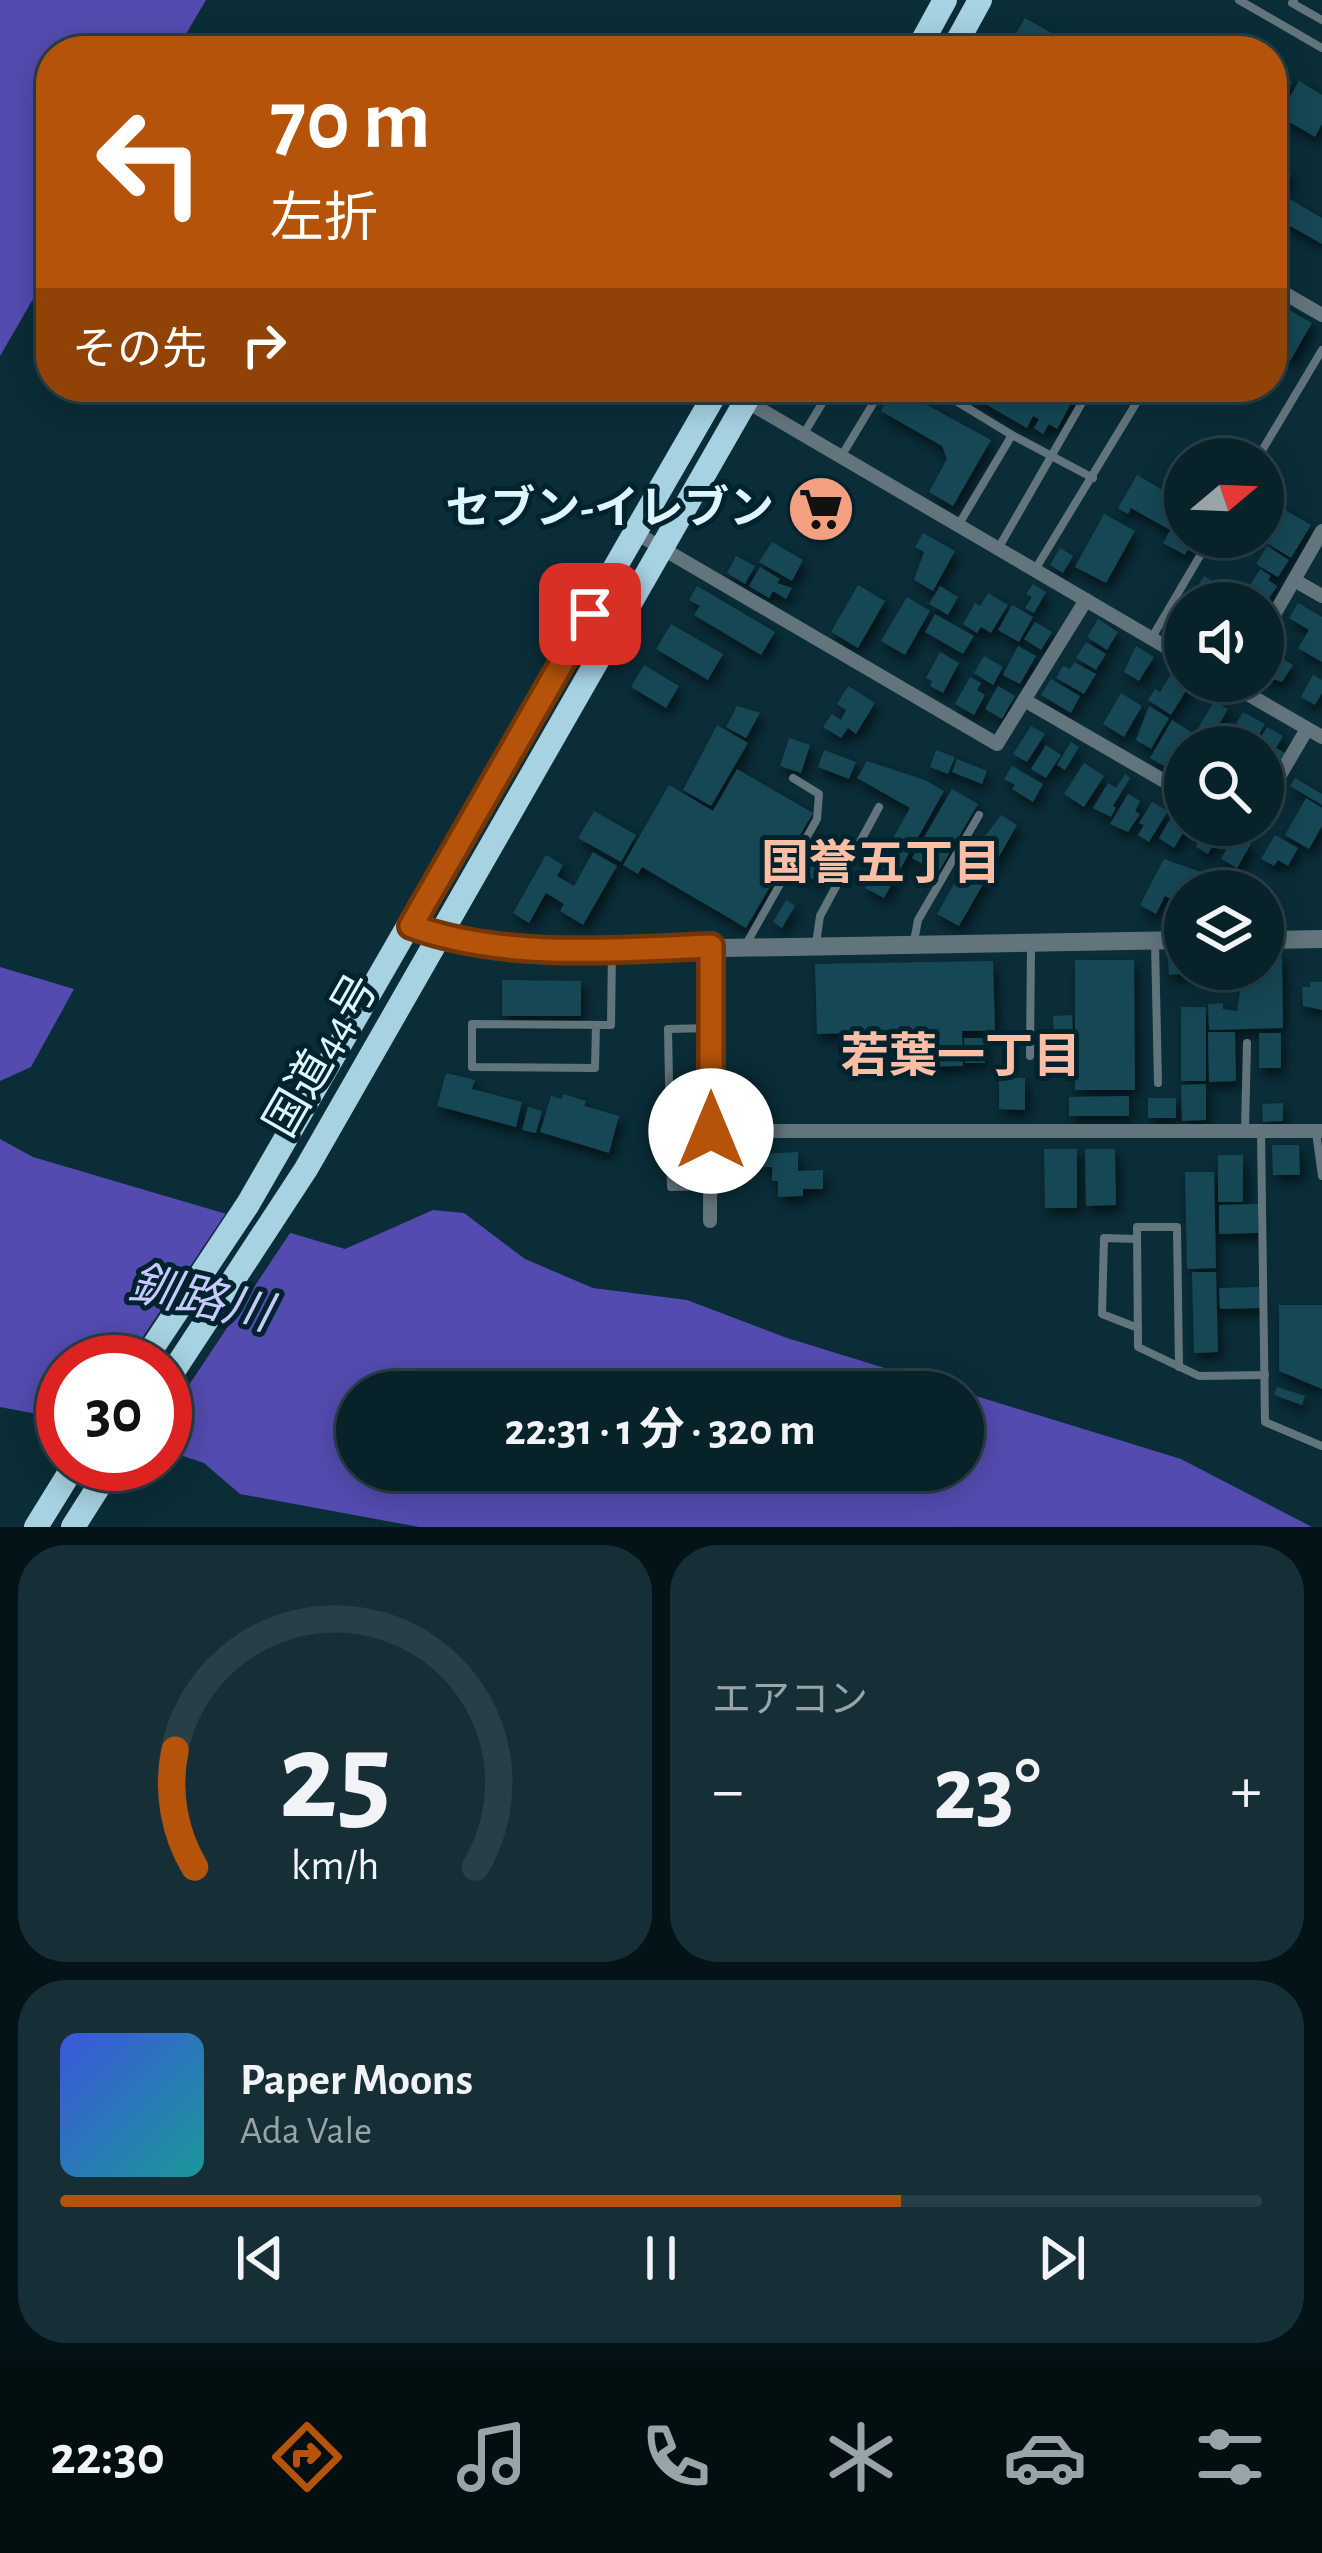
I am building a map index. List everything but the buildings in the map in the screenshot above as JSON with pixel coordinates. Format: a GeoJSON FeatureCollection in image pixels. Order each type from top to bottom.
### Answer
{"type":"FeatureCollection","features":[{"type":"Feature","properties":{"kind":"highway"},"geometry":{"type":"LineString","coordinates":[[925,36],[945,0]]}},
{"type":"Feature","properties":{"kind":"highway"},"geometry":{"type":"LineString","coordinates":[[960,36],[980,0]]}},
{"type":"Feature","properties":{"kind":"highway","name":"国道44号"},"geometry":{"type":"LineString","coordinates":[[161,1335],[248,1204],[711,402]]}},
{"type":"Feature","properties":{"kind":"highway","name":"国道44号"},"geometry":{"type":"LineString","coordinates":[[192,1343],[277,1214],[745,402]]}},
{"type":"Feature","properties":{"kind":"highway"},"geometry":{"type":"LineString","coordinates":[[36,1527],[58,1491]]}},
{"type":"Feature","properties":{"kind":"highway"},"geometry":{"type":"LineString","coordinates":[[73,1527],[96,1491]]}},
{"type":"Feature","properties":{"kind":"street"},"geometry":{"type":"LineString","coordinates":[[1287,295],[1322,315]]}},
{"type":"Feature","properties":{"kind":"street"},"geometry":{"type":"LineString","coordinates":[[760,402],[803,435],[1164,646]]}},
{"type":"Feature","properties":{"kind":"street"},"geometry":{"type":"LineString","coordinates":[[1284,597],[1322,531]]}},
{"type":"Feature","properties":{"kind":"street"},"geometry":{"type":"LineString","coordinates":[[636,533],[997,744],[1087,600]]}},
{"type":"Feature","properties":{"kind":"street"},"geometry":{"type":"LineString","coordinates":[[1294,580],[1322,596]]}},
{"type":"Feature","properties":{"kind":"street"},"geometry":{"type":"LineString","coordinates":[[1026,700],[1164,781]]}},
{"type":"Feature","properties":{"kind":"street"},"geometry":{"type":"LineString","coordinates":[[1264,702],[1322,737]]}},
{"type":"Feature","properties":{"kind":"street"},"geometry":{"type":"LineString","coordinates":[[1284,768],[1307,729]]}},
{"type":"Feature","properties":{"kind":"street"},"geometry":{"type":"LineString","coordinates":[[411,926],[439,937],[492,945],[612,950],[1164,941]]}},
{"type":"Feature","properties":{"kind":"street"},"geometry":{"type":"LineString","coordinates":[[1284,940],[1322,939]]}},
{"type":"Feature","properties":{"kind":"street"},"geometry":{"type":"LineString","coordinates":[[710,1221],[711,946]]}},
{"type":"Feature","properties":{"kind":"street"},"geometry":{"type":"LineString","coordinates":[[711,1131],[1319,1131]]}},
{"type":"Feature","properties":{"kind":"lane"},"geometry":{"type":"LineString","coordinates":[[1239,0],[1322,48]]}},
{"type":"Feature","properties":{"kind":"lane"},"geometry":{"type":"LineString","coordinates":[[1294,0],[1292,3],[1322,20]]}},
{"type":"Feature","properties":{"kind":"lane"},"geometry":{"type":"LineString","coordinates":[[1270,438],[1322,350]]}},
{"type":"Feature","properties":{"kind":"lane"},"geometry":{"type":"LineString","coordinates":[[803,435],[823,402]]}},
{"type":"Feature","properties":{"kind":"lane"},"geometry":{"type":"LineString","coordinates":[[841,457],[874,402]]}},
{"type":"Feature","properties":{"kind":"lane"},"geometry":{"type":"LineString","coordinates":[[960,402],[1093,478]]}},
{"type":"Feature","properties":{"kind":"lane"},"geometry":{"type":"LineString","coordinates":[[999,549],[1083,402]]}},
{"type":"Feature","properties":{"kind":"lane"},"geometry":{"type":"LineString","coordinates":[[1035,569],[1137,402]]}},
{"type":"Feature","properties":{"kind":"lane"},"geometry":{"type":"LineString","coordinates":[[958,526],[1012,435]]}},
{"type":"Feature","properties":{"kind":"lane"},"geometry":{"type":"LineString","coordinates":[[1151,639],[1199,558]]}},
{"type":"Feature","properties":{"kind":"lane"},"geometry":{"type":"LineString","coordinates":[[745,946],[817,819],[819,794],[793,778]]}},
{"type":"Feature","properties":{"kind":"lane"},"geometry":{"type":"LineString","coordinates":[[816,944],[820,916],[879,807]]}},
{"type":"Feature","properties":{"kind":"lane"},"geometry":{"type":"LineString","coordinates":[[914,943],[918,920],[979,815]]}},
{"type":"Feature","properties":{"kind":"lane"},"geometry":{"type":"LineString","coordinates":[[1155,941],[1158,1083]]}},
{"type":"Feature","properties":{"kind":"lane"},"geometry":{"type":"LineString","coordinates":[[1030,1056],[1031,942]]}},
{"type":"Feature","properties":{"kind":"lane"},"geometry":{"type":"LineString","coordinates":[[596,1025],[596,1068],[472,1067],[472,1024],[611,1025],[612,950]]}},
{"type":"Feature","properties":{"kind":"lane"},"geometry":{"type":"LineString","coordinates":[[710,1186],[671,1187],[668,1029],[711,1028]]}},
{"type":"Feature","properties":{"kind":"lane"},"geometry":{"type":"LineString","coordinates":[[1247,1043],[1265,1422],[1322,1446]]}},
{"type":"Feature","properties":{"kind":"lane"},"geometry":{"type":"LineString","coordinates":[[1319,1131],[1322,1176]]}},
{"type":"Feature","properties":{"kind":"lane"},"geometry":{"type":"LineString","coordinates":[[1179,1367],[1177,1227],[1137,1227],[1138,1347],[1179,1367],[1199,1376],[1265,1375]]}},
{"type":"Feature","properties":{"kind":"lane"},"geometry":{"type":"LineString","coordinates":[[1137,1239],[1104,1238],[1102,1314],[1138,1328]]}},
{"type":"Feature","properties":{"kind":"water"},"geometry":{"type":"Polygon","coordinates":[[[0,0],[206,0],[185,36],[36,36],[36,294],[0,356],[0,0]]]}},
{"type":"Feature","properties":{"kind":"water"},"geometry":{"type":"Polygon","coordinates":[[[0,967],[74,989],[31,1067],[0,1081],[0,967]]]}},
{"type":"Feature","properties":{"kind":"water","name":"釧路川"},"geometry":{"type":"Polygon","coordinates":[[[0,1139],[33,1157],[345,1249],[433,1210],[464,1213],[525,1259],[593,1288],[687,1300],[895,1371],[336,1371],[336,1491],[984,1491],[984,1398],[1181,1459],[1312,1527],[419,1527],[240,1494],[204,1463],[192,1459],[192,1335],[36,1335],[36,1414],[0,1407],[0,1139]]]}},
{"type":"Feature","properties":{"kind":"pier"},"geometry":{"type":"Polygon","coordinates":[[[230,1207],[294,1227],[192,1380],[192,1335],[144,1335],[230,1207]]]}},
{"type":"Feature","properties":{"kind":"place","name":"セブン-イレブン"},"geometry":{"type":"Point","coordinates":[821,509]}},
{"type":"Feature","properties":{"kind":"district","name":"国誉五丁目"},"geometry":{"type":"Point","coordinates":[881,865]}},
{"type":"Feature","properties":{"kind":"district","name":"若葉一丁目"},"geometry":{"type":"Point","coordinates":[961,1058]}},
{"type":"Feature","properties":{"kind":"route"},"geometry":{"type":"LineString","coordinates":[[590,614],[411,926],[439,937],[492,945],[612,950],[711,946],[711,1131]]}}]}
